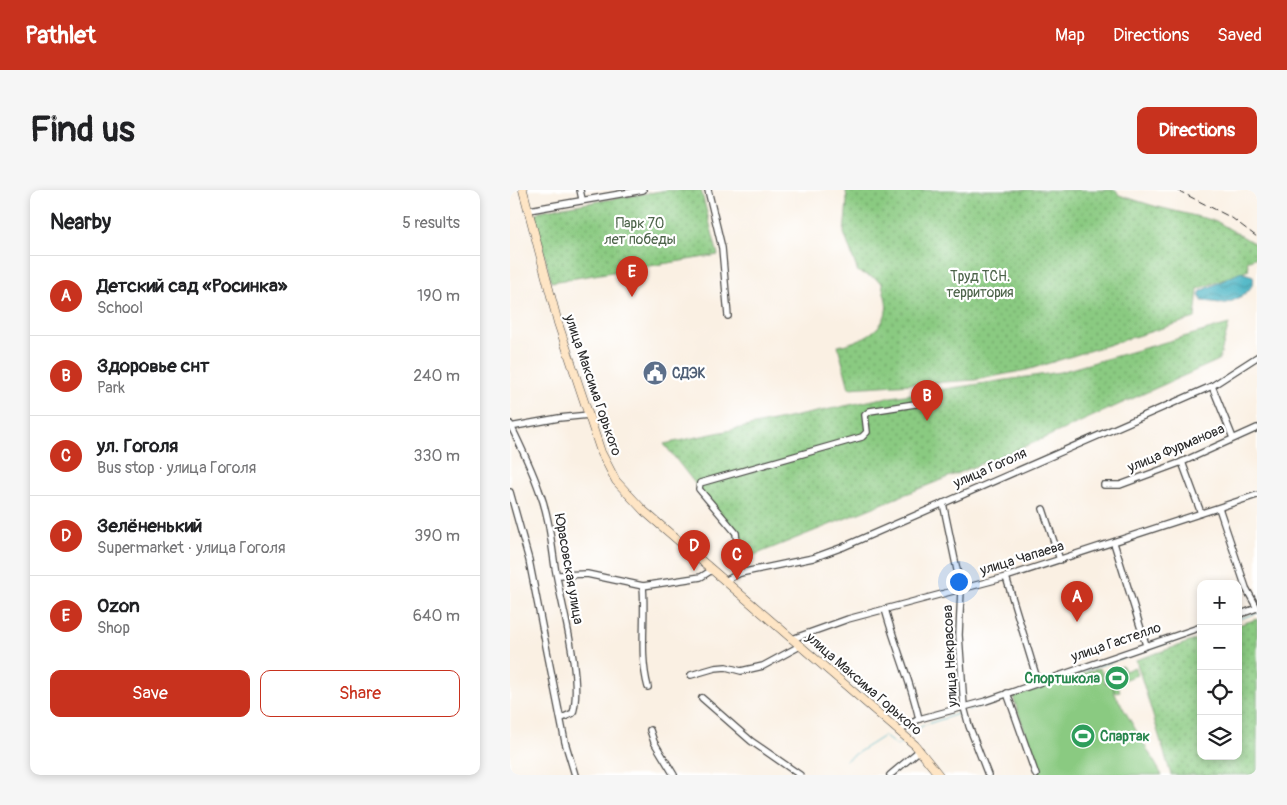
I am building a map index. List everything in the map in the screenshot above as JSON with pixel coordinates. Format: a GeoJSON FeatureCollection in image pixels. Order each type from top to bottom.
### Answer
{"type":"FeatureCollection","features":[{"type":"Feature","properties":{"kind":"street","name":"улица Максима Горького"},"geometry":{"type":"LineString","coordinates":[[523,190],[558,323],[604,461],[624,491],[725,582],[900,731],[920,750],[939,775]]}},
{"type":"Feature","properties":{"kind":"street"},"geometry":{"type":"LineString","coordinates":[[580,190],[582,199]]}},
{"type":"Feature","properties":{"kind":"street"},"geometry":{"type":"LineString","coordinates":[[529,210],[627,191],[643,190]]}},
{"type":"Feature","properties":{"kind":"street"},"geometry":{"type":"LineString","coordinates":[[708,190],[722,248],[728,316]]}},
{"type":"Feature","properties":{"kind":"street","name":"улица Гоголя"},"geometry":{"type":"LineString","coordinates":[[725,582],[740,573],[821,555],[1212,386],[1257,357]]}},
{"type":"Feature","properties":{"kind":"street"},"geometry":{"type":"LineString","coordinates":[[1212,386],[1233,438]]}},
{"type":"Feature","properties":{"kind":"street"},"geometry":{"type":"LineString","coordinates":[[740,573],[736,533],[699,489],[700,483],[862,437],[867,432],[865,415],[870,411],[934,401]]}},
{"type":"Feature","properties":{"kind":"street"},"geometry":{"type":"LineString","coordinates":[[511,426],[589,415]]}},
{"type":"Feature","properties":{"kind":"street","name":"Юрасовская улица"},"geometry":{"type":"LineString","coordinates":[[511,426],[542,497],[568,627],[576,695],[573,713],[562,718]]}},
{"type":"Feature","properties":{"kind":"street","name":"улица Фурманова"},"geometry":{"type":"LineString","coordinates":[[1104,485],[1120,485],[1182,462],[1257,428]]}},
{"type":"Feature","properties":{"kind":"street"},"geometry":{"type":"LineString","coordinates":[[1182,462],[1201,514]]}},
{"type":"Feature","properties":{"kind":"street"},"geometry":{"type":"LineString","coordinates":[[510,492],[530,567],[567,749],[575,775]]}},
{"type":"Feature","properties":{"kind":"street","name":"улица Чапаева"},"geometry":{"type":"LineString","coordinates":[[792,639],[813,630],[1006,577],[1257,495]]}},
{"type":"Feature","properties":{"kind":"street","name":"улица Некрасова"},"geometry":{"type":"LineString","coordinates":[[943,503],[961,589],[958,635],[964,707],[969,726],[988,775]]}},
{"type":"Feature","properties":{"kind":"street"},"geometry":{"type":"LineString","coordinates":[[1219,508],[1246,588],[1257,608],[1242,614]]}},
{"type":"Feature","properties":{"kind":"street"},"geometry":{"type":"LineString","coordinates":[[1043,509],[1060,560]]}},
{"type":"Feature","properties":{"kind":"street"},"geometry":{"type":"LineString","coordinates":[[1114,542],[1146,645]]}},
{"type":"Feature","properties":{"kind":"street"},"geometry":{"type":"LineString","coordinates":[[558,575],[587,574],[643,586],[701,577],[712,570]]}},
{"type":"Feature","properties":{"kind":"street"},"geometry":{"type":"LineString","coordinates":[[1006,577],[1038,682]]}},
{"type":"Feature","properties":{"kind":"street"},"geometry":{"type":"LineString","coordinates":[[643,586],[645,624],[642,666],[648,687]]}},
{"type":"Feature","properties":{"kind":"street"},"geometry":{"type":"LineString","coordinates":[[885,610],[919,719]]}},
{"type":"Feature","properties":{"kind":"street","name":"улица Гастелло"},"geometry":{"type":"LineString","coordinates":[[900,731],[919,719],[1007,693],[1197,628]]}},
{"type":"Feature","properties":{"kind":"street"},"geometry":{"type":"LineString","coordinates":[[691,675],[715,668],[726,667],[741,671],[763,666],[800,646]]}},
{"type":"Feature","properties":{"kind":"street"},"geometry":{"type":"LineString","coordinates":[[1007,693],[1036,775]]}},
{"type":"Feature","properties":{"kind":"street"},"geometry":{"type":"LineString","coordinates":[[702,698],[751,741],[800,775]]}},
{"type":"Feature","properties":{"kind":"street"},"geometry":{"type":"LineString","coordinates":[[650,730],[654,742],[674,775]]}},
{"type":"Feature","properties":{"kind":"street"},"geometry":{"type":"LineString","coordinates":[[890,775],[920,750]]}},
{"type":"Feature","properties":{"kind":"green space","name":"Парк 70 лет победы"},"geometry":{"type":"Polygon","coordinates":[[[667,190],[701,190],[718,255],[551,282],[535,216],[539,211],[667,190]]]}},
{"type":"Feature","properties":{"kind":"green space","name":"Труд ТСН. территория"},"geometry":{"type":"Polygon","coordinates":[[[846,190],[1116,190],[1119,195],[1154,206],[1216,221],[1257,245],[1257,257],[1247,261],[1249,270],[1198,289],[1195,318],[1027,370],[975,380],[849,388],[838,346],[861,339],[875,330],[884,318],[886,301],[882,283],[875,278],[858,272],[844,233],[847,201],[846,190]]]}},
{"type":"Feature","properties":{"kind":"green space"},"geometry":{"type":"Polygon","coordinates":[[[1229,324],[1219,360],[1033,443],[752,556],[664,444],[878,399],[1060,372],[1229,324]]]}},
{"type":"Feature","properties":{"kind":"green space"},"geometry":{"type":"Polygon","coordinates":[[[1257,619],[1257,775],[1171,775],[1136,660],[1197,639],[1197,760],[1242,760],[1242,624],[1257,619]]]}},
{"type":"Feature","properties":{"kind":"green space","name":"Спортшкола"},"geometry":{"type":"Polygon","coordinates":[[[1123,666],[1125,671],[1135,667],[1137,675],[1117,682],[1120,691],[1115,692],[1111,681],[1107,682],[1104,672],[1123,666]]]}},
{"type":"Feature","properties":{"kind":"green space","name":"Спартак"},"geometry":{"type":"Polygon","coordinates":[[[1100,668],[1105,683],[1111,682],[1115,694],[1162,775],[1040,775],[1013,697],[1100,668]]]}},
{"type":"Feature","properties":{"kind":"water"},"geometry":{"type":"Polygon","coordinates":[[[1241,272],[1253,276],[1252,285],[1245,293],[1227,303],[1202,301],[1199,295],[1201,291],[1241,272]]]}},
{"type":"Feature","properties":{"kind":"waterway"},"geometry":{"type":"LineString","coordinates":[[1242,618],[1257,613]]}},
{"type":"Feature","properties":{"kind":"waterway"},"geometry":{"type":"LineString","coordinates":[[1050,682],[1197,633]]}},
{"type":"Feature","properties":{"kind":"waterway"},"geometry":{"type":"LineString","coordinates":[[968,710],[982,705]]}},
{"type":"Feature","properties":{"kind":"waterway"},"geometry":{"type":"LineString","coordinates":[[913,732],[924,725],[961,713]]}},
{"type":"Feature","properties":{"kind":"waterway"},"geometry":{"type":"LineString","coordinates":[[846,760],[884,736],[897,746],[903,741]]}},
{"type":"Feature","properties":{"kind":"railway"},"geometry":{"type":"LineString","coordinates":[[1177,190],[1232,218],[1257,237]]}},
{"type":"Feature","properties":{"kind":"place","name":"Ozon"},"geometry":{"type":"Point","coordinates":[632,297]}},
{"type":"Feature","properties":{"kind":"place","name":"СДЭК"},"geometry":{"type":"Point","coordinates":[655,373]}},
{"type":"Feature","properties":{"kind":"place","name":"Здоровье снт"},"geometry":{"type":"Point","coordinates":[927,421]}},
{"type":"Feature","properties":{"kind":"place","name":"Зелёненький"},"geometry":{"type":"Point","coordinates":[694,571]}},
{"type":"Feature","properties":{"kind":"place","name":"ул. Гоголя"},"geometry":{"type":"Point","coordinates":[737,580]}},
{"type":"Feature","properties":{"kind":"place","name":"Детский сад «Росинка»"},"geometry":{"type":"Point","coordinates":[1077,622]}},
{"type":"Feature","properties":{"kind":"place","name":"Спортшкола"},"geometry":{"type":"Point","coordinates":[1117,678]}},
{"type":"Feature","properties":{"kind":"place","name":"Спартак"},"geometry":{"type":"Point","coordinates":[1083,736]}}]}
